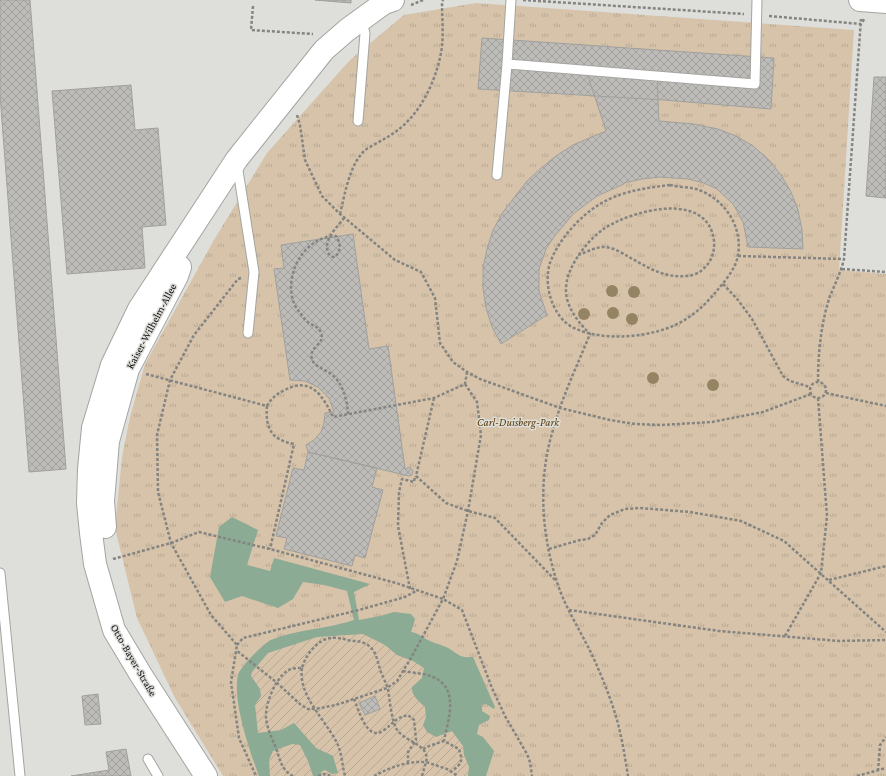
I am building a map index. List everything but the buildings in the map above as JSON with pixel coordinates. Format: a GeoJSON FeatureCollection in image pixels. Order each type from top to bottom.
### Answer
{"type":"FeatureCollection","features":[{"type":"Feature","properties":{"kind":"street","name":"Kaiser-Wilhelm-Allee"},"geometry":{"type":"LineString","coordinates":[[91,533],[88,503],[89,469],[93,428],[112,365],[139,309],[189,235],[237,159],[324,50],[361,20],[392,0]]}},
{"type":"Feature","properties":{"kind":"street"},"geometry":{"type":"LineString","coordinates":[[861,0],[886,2]]}},
{"type":"Feature","properties":{"kind":"street","name":"Kaiser-Wilhelm-Allee"},"geometry":{"type":"LineString","coordinates":[[141,675],[120,606],[106,538],[103,501],[108,441],[128,369],[177,276],[189,235]]}},
{"type":"Feature","properties":{"kind":"street","name":"Otto-Bayer-Straße"},"geometry":{"type":"LineString","coordinates":[[91,533],[95,564],[114,630],[206,776]]}},
{"type":"Feature","properties":{"kind":"lane"},"geometry":{"type":"LineString","coordinates":[[497,175],[511,0]]}},
{"type":"Feature","properties":{"kind":"lane"},"geometry":{"type":"LineString","coordinates":[[507,64],[755,84],[757,0]]}},
{"type":"Feature","properties":{"kind":"lane"},"geometry":{"type":"LineString","coordinates":[[358,122],[365,33],[361,20]]}},
{"type":"Feature","properties":{"kind":"lane"},"geometry":{"type":"LineString","coordinates":[[237,159],[254,272],[248,333]]}},
{"type":"Feature","properties":{"kind":"lane"},"geometry":{"type":"LineString","coordinates":[[0,573],[20,776]]}},
{"type":"Feature","properties":{"kind":"lane"},"geometry":{"type":"LineString","coordinates":[[148,759],[158,776]]}},
{"type":"Feature","properties":{"kind":"path"},"geometry":{"type":"LineString","coordinates":[[340,214],[347,183],[357,160],[367,149],[387,138],[406,123],[421,105],[433,80],[441,52],[443,0]]}},
{"type":"Feature","properties":{"kind":"path"},"geometry":{"type":"LineString","coordinates":[[523,0],[757,15],[861,24]]}},
{"type":"Feature","properties":{"kind":"path"},"geometry":{"type":"LineString","coordinates":[[818,382],[821,334],[830,297],[842,269],[844,259],[861,24],[861,0]]}},
{"type":"Feature","properties":{"kind":"path"},"geometry":{"type":"LineString","coordinates":[[253,6],[251,30],[340,36]]}},
{"type":"Feature","properties":{"kind":"path"},"geometry":{"type":"LineString","coordinates":[[296,112],[300,125],[305,160],[322,196],[344,218],[394,260],[421,272],[435,298],[440,343],[453,362],[467,372],[480,379],[560,408],[610,420],[635,424],[687,424],[712,422],[762,412],[811,394]]}},
{"type":"Feature","properties":{"kind":"path"},"geometry":{"type":"LineString","coordinates":[[670,185],[697,189],[715,198],[727,209],[735,224],[739,238],[738,256],[730,274],[704,306],[691,316],[675,325],[649,333],[622,337],[606,337],[590,334],[571,326],[557,312],[550,299],[547,279],[550,263],[562,240],[579,220],[600,204],[619,194],[643,188],[670,185]]}},
{"type":"Feature","properties":{"kind":"path"},"geometry":{"type":"LineString","coordinates":[[578,255],[593,249],[605,247],[617,250],[654,270],[667,275],[680,277],[691,276],[702,271],[709,263],[713,254],[714,242],[711,228],[703,218],[691,211],[655,209],[618,220],[608,226],[588,243],[578,255],[568,274],[566,286],[567,298],[578,321],[590,334]]}},
{"type":"Feature","properties":{"kind":"path"},"geometry":{"type":"LineString","coordinates":[[344,218],[331,236],[327,248],[328,254],[335,257],[340,249],[340,243],[336,236],[331,236],[315,242],[298,260],[292,283],[296,308],[302,316],[322,333],[319,345],[311,352],[311,358],[314,363],[330,372],[338,380],[344,390],[348,414]]}},
{"type":"Feature","properties":{"kind":"path"},"geometry":{"type":"LineString","coordinates":[[738,256],[844,259]]}},
{"type":"Feature","properties":{"kind":"path"},"geometry":{"type":"LineString","coordinates":[[842,269],[886,272]]}},
{"type":"Feature","properties":{"kind":"path"},"geometry":{"type":"LineString","coordinates":[[237,645],[211,615],[171,543],[158,492],[157,434],[170,380],[194,335],[238,279],[254,272]]}},
{"type":"Feature","properties":{"kind":"path"},"geometry":{"type":"LineString","coordinates":[[723,284],[738,300],[752,320],[783,376],[790,381],[810,387]]}},
{"type":"Feature","properties":{"kind":"path"},"geometry":{"type":"LineString","coordinates":[[590,334],[552,431],[544,478],[543,502],[545,527],[557,582],[569,610],[597,666],[617,719],[628,776]]}},
{"type":"Feature","properties":{"kind":"path"},"geometry":{"type":"LineString","coordinates":[[128,369],[267,406]]}},
{"type":"Feature","properties":{"kind":"path"},"geometry":{"type":"LineString","coordinates":[[236,650],[276,682],[301,705],[308,709],[336,705],[388,688],[397,681],[443,599],[457,561],[482,435],[477,402],[465,384],[467,372]]}},
{"type":"Feature","properties":{"kind":"path"},"geometry":{"type":"LineString","coordinates":[[810,387],[815,382],[818,382],[825,385],[826,392]]}},
{"type":"Feature","properties":{"kind":"path"},"geometry":{"type":"LineString","coordinates":[[270,549],[294,444],[283,442],[276,438],[272,433],[266,416],[267,406],[271,399],[281,392],[298,385],[308,386],[318,392],[326,402],[333,417],[434,398],[465,384]]}},
{"type":"Feature","properties":{"kind":"path"},"geometry":{"type":"LineString","coordinates":[[810,387],[811,394],[815,398],[823,396],[826,392]]}},
{"type":"Feature","properties":{"kind":"path"},"geometry":{"type":"LineString","coordinates":[[826,392],[886,406]]}},
{"type":"Feature","properties":{"kind":"path"},"geometry":{"type":"LineString","coordinates":[[410,589],[398,526],[399,492],[402,479],[414,482],[434,398]]}},
{"type":"Feature","properties":{"kind":"path"},"geometry":{"type":"LineString","coordinates":[[785,636],[821,573],[827,516],[818,398]]}},
{"type":"Feature","properties":{"kind":"path"},"geometry":{"type":"LineString","coordinates":[[416,476],[446,503],[468,511],[495,518],[557,582]]}},
{"type":"Feature","properties":{"kind":"path"},"geometry":{"type":"LineString","coordinates":[[549,548],[588,539],[595,535],[602,523],[610,515],[625,509],[640,508],[690,512],[741,522],[784,541],[886,632]]}},
{"type":"Feature","properties":{"kind":"path"},"geometry":{"type":"LineString","coordinates":[[110,560],[171,543],[199,532],[216,535],[396,583],[443,599],[462,610],[492,688],[505,716],[527,754],[532,776]]}},
{"type":"Feature","properties":{"kind":"path"},"geometry":{"type":"LineString","coordinates":[[828,580],[886,566]]}},
{"type":"Feature","properties":{"kind":"path"},"geometry":{"type":"LineString","coordinates":[[256,776],[239,738],[231,682],[237,645],[243,638],[359,610],[405,597],[417,591]]}},
{"type":"Feature","properties":{"kind":"path"},"geometry":{"type":"LineString","coordinates":[[569,610],[720,631],[839,641],[886,640]]}},
{"type":"Feature","properties":{"kind":"path"},"geometry":{"type":"LineString","coordinates":[[345,776],[338,744],[315,709],[304,688],[301,674],[304,661],[311,650],[329,638],[361,642],[372,648],[377,656],[380,669],[388,688],[396,728],[402,736],[423,749],[427,758],[422,776]]}},
{"type":"Feature","properties":{"kind":"path"},"geometry":{"type":"LineString","coordinates":[[293,776],[284,770],[278,755],[267,723],[267,708],[276,682],[287,671],[302,668]]}},
{"type":"Feature","properties":{"kind":"path"},"geometry":{"type":"LineString","coordinates":[[403,671],[434,677],[447,688],[450,695],[450,703],[444,741]]}},
{"type":"Feature","properties":{"kind":"path"},"geometry":{"type":"LineString","coordinates":[[354,699],[365,726],[369,730],[376,732],[383,731],[394,720],[408,715],[412,717],[414,720],[416,740],[408,752],[408,763]]}},
{"type":"Feature","properties":{"kind":"path"},"geometry":{"type":"LineString","coordinates":[[878,771],[880,746],[886,737]]}},
{"type":"Feature","properties":{"kind":"path"},"geometry":{"type":"LineString","coordinates":[[423,749],[444,741],[459,749],[462,759],[460,764],[452,771]]}},
{"type":"Feature","properties":{"kind":"path"},"geometry":{"type":"LineString","coordinates":[[374,776],[393,767],[408,763],[426,762],[452,771],[458,776]]}},
{"type":"Feature","properties":{"kind":"path"},"geometry":{"type":"LineString","coordinates":[[857,776],[886,768]]}},
{"type":"Feature","properties":{"kind":"path"},"geometry":{"type":"LineString","coordinates":[[318,776],[333,776]]}},
{"type":"Feature","properties":{"kind":"green space","name":"Carl-Duisberg-Park"},"geometry":{"type":"Polygon","coordinates":[[[476,3],[854,30],[839,270],[886,274],[886,776],[223,776],[175,698],[137,618],[115,528],[122,457],[130,417],[145,364],[214,240],[267,153],[350,60],[404,15],[476,3]]]}},
{"type":"Feature","properties":{"kind":"green space"},"geometry":{"type":"Polygon","coordinates":[[[363,634],[385,645],[397,655],[413,661],[424,668],[422,678],[412,687],[425,707],[426,717],[423,725],[427,732],[442,736],[452,731],[463,746],[464,755],[469,767],[468,776],[322,776],[320,772],[325,770],[328,772],[333,756],[316,748],[295,723],[281,730],[258,733],[251,676],[252,672],[268,653],[317,637],[363,634]]]}},
{"type":"Feature","properties":{"kind":"green space"},"geometry":{"type":"Polygon","coordinates":[[[292,744],[300,745],[313,776],[270,776],[269,760],[273,751],[292,744]]]}},
{"type":"Feature","properties":{"kind":"shaded area"},"geometry":{"type":"Polygon","coordinates":[[[232,517],[258,530],[247,565],[270,571],[274,558],[370,584],[354,592],[359,620],[394,612],[411,614],[415,619],[411,632],[448,648],[461,656],[473,657],[495,707],[494,709],[486,704],[482,705],[482,711],[490,716],[489,720],[479,725],[477,734],[483,737],[494,751],[486,776],[468,776],[469,767],[464,755],[463,746],[452,731],[436,737],[427,732],[423,725],[426,717],[425,707],[416,698],[412,690],[412,687],[422,678],[424,668],[413,661],[397,655],[385,645],[363,634],[317,637],[268,653],[252,672],[251,676],[260,689],[261,696],[255,705],[258,733],[281,730],[294,723],[316,748],[333,756],[338,773],[332,774],[325,770],[321,772],[322,776],[313,776],[300,745],[292,744],[273,751],[269,760],[270,776],[259,776],[243,726],[237,698],[238,675],[240,671],[252,656],[271,640],[281,636],[354,620],[347,591],[324,585],[303,582],[293,599],[278,608],[242,596],[225,602],[210,577],[219,527],[232,517]]]}}]}
